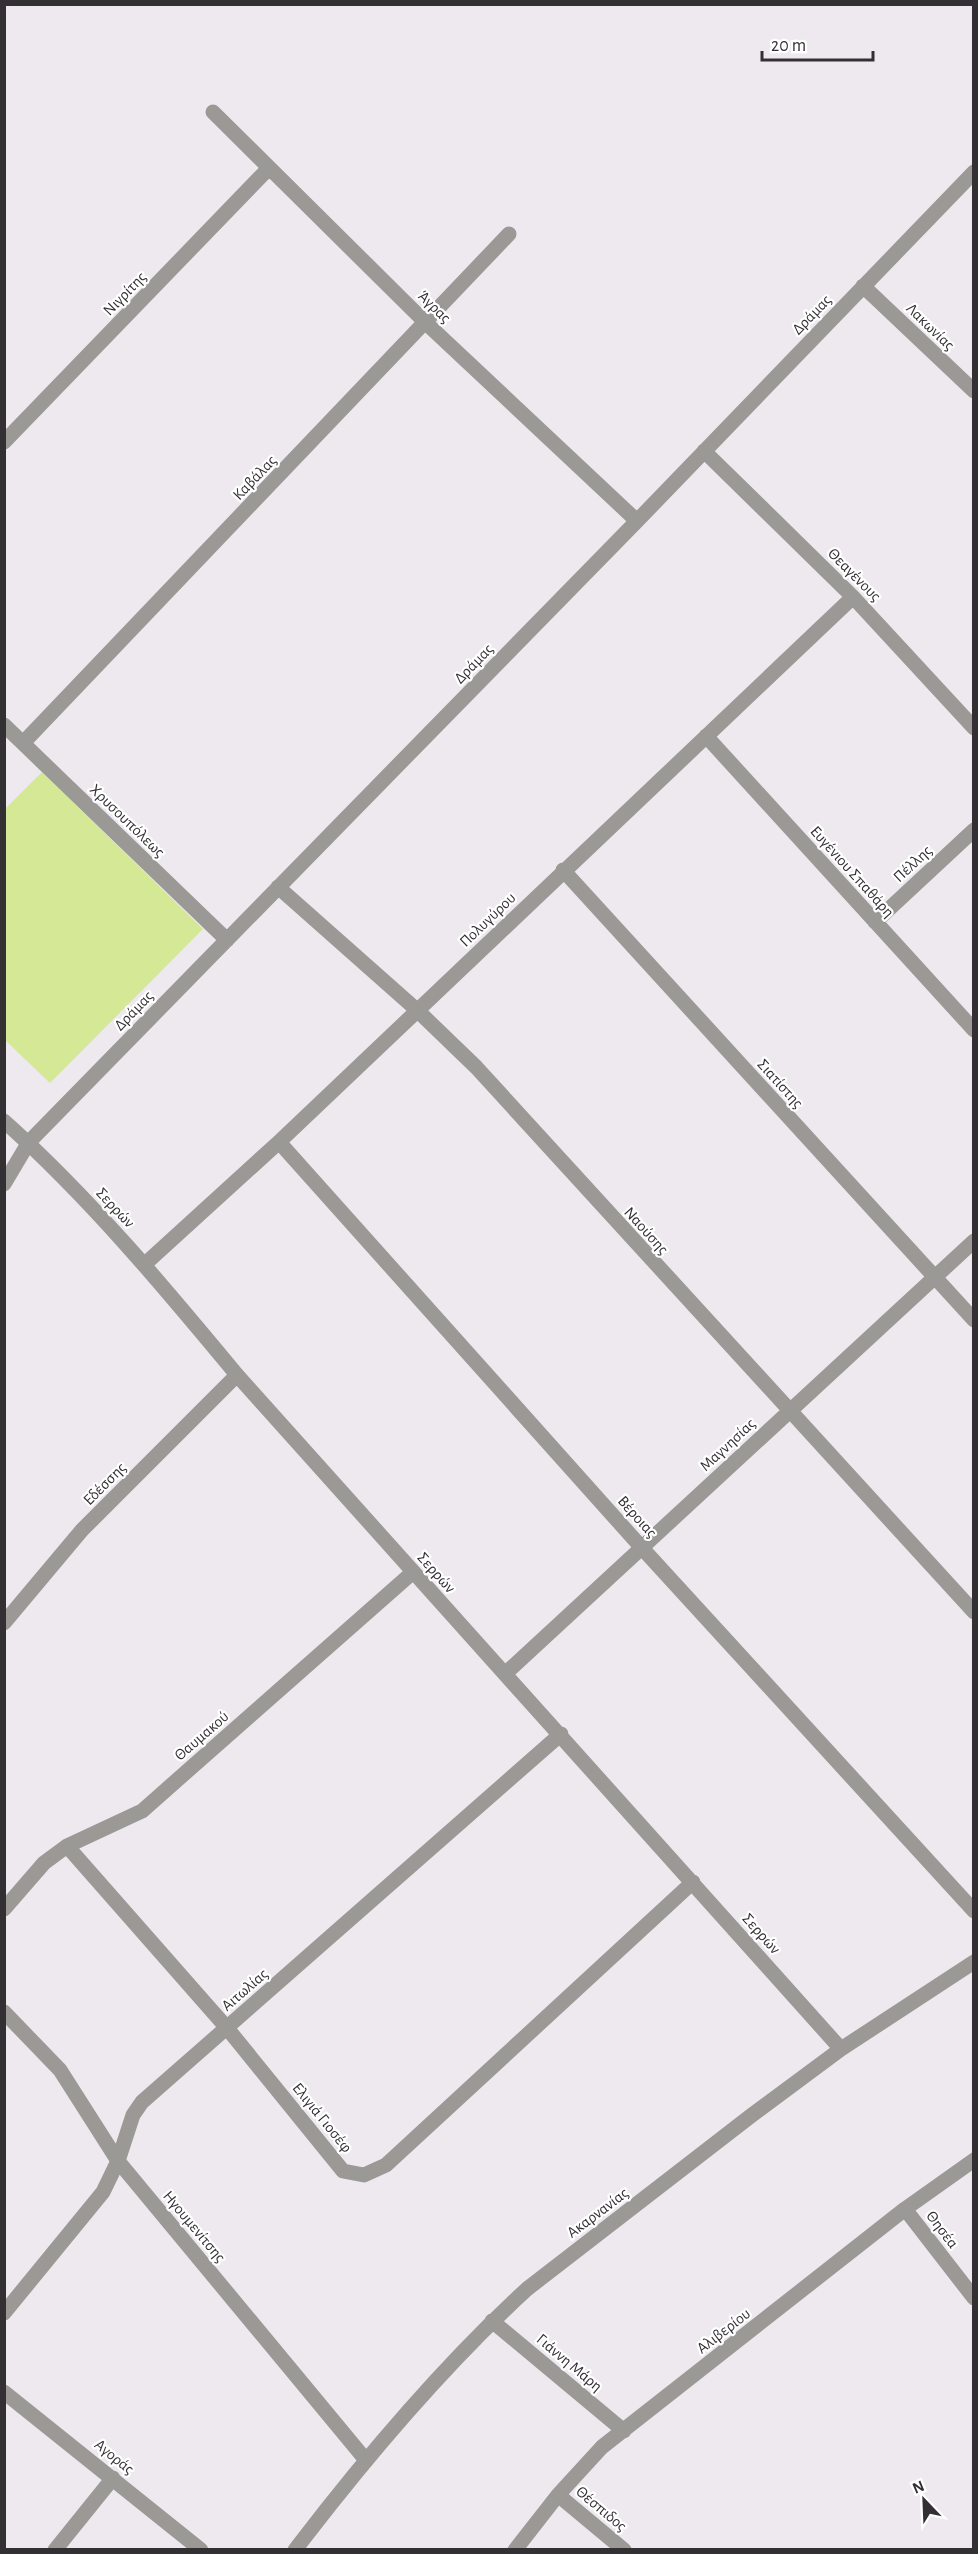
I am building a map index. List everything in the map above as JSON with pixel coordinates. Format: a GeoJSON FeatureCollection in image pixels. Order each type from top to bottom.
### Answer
{"type":"FeatureCollection","features":[{"type":"Feature","properties":{"kind":"street","name":"Άγρας"},"geometry":{"type":"LineString","coordinates":[[213,112],[268,170],[426,323],[636,521]]}},
{"type":"Feature","properties":{"kind":"street","name":"Νιγρίτης"},"geometry":{"type":"LineString","coordinates":[[4,442],[268,170]]}},
{"type":"Feature","properties":{"kind":"street","name":"Δράμας"},"geometry":{"type":"LineString","coordinates":[[4,1184],[29,1142],[974,172]]}},
{"type":"Feature","properties":{"kind":"street","name":"Καβάλας"},"geometry":{"type":"LineString","coordinates":[[23,743],[509,234]]}},
{"type":"Feature","properties":{"kind":"street","name":"Λακωνίας"},"geometry":{"type":"LineString","coordinates":[[863,286],[974,391]]}},
{"type":"Feature","properties":{"kind":"street","name":"Θεαγένους"},"geometry":{"type":"LineString","coordinates":[[704,451],[853,597],[974,728]]}},
{"type":"Feature","properties":{"kind":"street","name":"Πολυγύρου"},"geometry":{"type":"LineString","coordinates":[[145,1264],[279,1142],[853,597]]}},
{"type":"Feature","properties":{"kind":"street","name":"Χρυσουπόλεως"},"geometry":{"type":"LineString","coordinates":[[4,725],[227,940]]}},
{"type":"Feature","properties":{"kind":"street","name":"Ευγένιου Σπαθάρη"},"geometry":{"type":"LineString","coordinates":[[706,736],[974,1030]]}},
{"type":"Feature","properties":{"kind":"street","name":"Πέλλης"},"geometry":{"type":"LineString","coordinates":[[875,922],[974,830]]}},
{"type":"Feature","properties":{"kind":"street","name":"Σιατίστης"},"geometry":{"type":"LineString","coordinates":[[563,870],[974,1320]]}},
{"type":"Feature","properties":{"kind":"street","name":"Ναούσης"},"geometry":{"type":"LineString","coordinates":[[278,887],[418,1011],[476,1067],[974,1612]]}},
{"type":"Feature","properties":{"kind":"street","name":"Σερρών"},"geometry":{"type":"LineString","coordinates":[[4,1121],[29,1142],[145,1264],[237,1375],[841,2049]]}},
{"type":"Feature","properties":{"kind":"street","name":"Βέροιας"},"geometry":{"type":"LineString","coordinates":[[279,1142],[642,1548],[974,1911]]}},
{"type":"Feature","properties":{"kind":"street","name":"Μαγνησίας"},"geometry":{"type":"LineString","coordinates":[[506,1674],[974,1241]]}},
{"type":"Feature","properties":{"kind":"street","name":"Εδέσσης"},"geometry":{"type":"LineString","coordinates":[[4,1623],[82,1530],[237,1375]]}},
{"type":"Feature","properties":{"kind":"street","name":"Θαυμακού"},"geometry":{"type":"LineString","coordinates":[[4,1909],[44,1863],[67,1846],[142,1811],[413,1572]]}},
{"type":"Feature","properties":{"kind":"street","name":"Αιτωλίας"},"geometry":{"type":"LineString","coordinates":[[4,2313],[94,2205],[118,2162],[131,2122],[142,2102],[561,1734]]}},
{"type":"Feature","properties":{"kind":"street","name":"Ελιγιά Γιοσέφ"},"geometry":{"type":"LineString","coordinates":[[67,1846],[227,2028],[343,2171],[364,2175],[386,2165],[693,1882]]}},
{"type":"Feature","properties":{"kind":"street","name":"Ακαρνανίας"},"geometry":{"type":"LineString","coordinates":[[295,2550],[365,2459],[492,2321],[572,2253],[841,2049],[974,1962]]}},
{"type":"Feature","properties":{"kind":"street","name":"Ηγουμενίτσης"},"geometry":{"type":"LineString","coordinates":[[4,2012],[60,2070],[118,2162],[365,2459]]}},
{"type":"Feature","properties":{"kind":"street","name":"Αλιβερίου"},"geometry":{"type":"LineString","coordinates":[[515,2550],[558,2495],[602,2447],[905,2210],[974,2160]]}},
{"type":"Feature","properties":{"kind":"street","name":"Θησέα"},"geometry":{"type":"LineString","coordinates":[[905,2210],[974,2298]]}},
{"type":"Feature","properties":{"kind":"street","name":"Γιάννη Μάρη"},"geometry":{"type":"LineString","coordinates":[[492,2321],[624,2431]]}},
{"type":"Feature","properties":{"kind":"street","name":"Αγοράς"},"geometry":{"type":"LineString","coordinates":[[4,2392],[201,2550]]}},
{"type":"Feature","properties":{"kind":"street"},"geometry":{"type":"LineString","coordinates":[[55,2550],[113,2478]]}},
{"type":"Feature","properties":{"kind":"street","name":"Θέσπιδος"},"geometry":{"type":"LineString","coordinates":[[558,2495],[624,2550]]}},
{"type":"Feature","properties":{"kind":"green space"},"geometry":{"type":"Polygon","coordinates":[[[42,772],[203,929],[50,1083],[5,1040],[4,810],[42,772]]]}}]}
